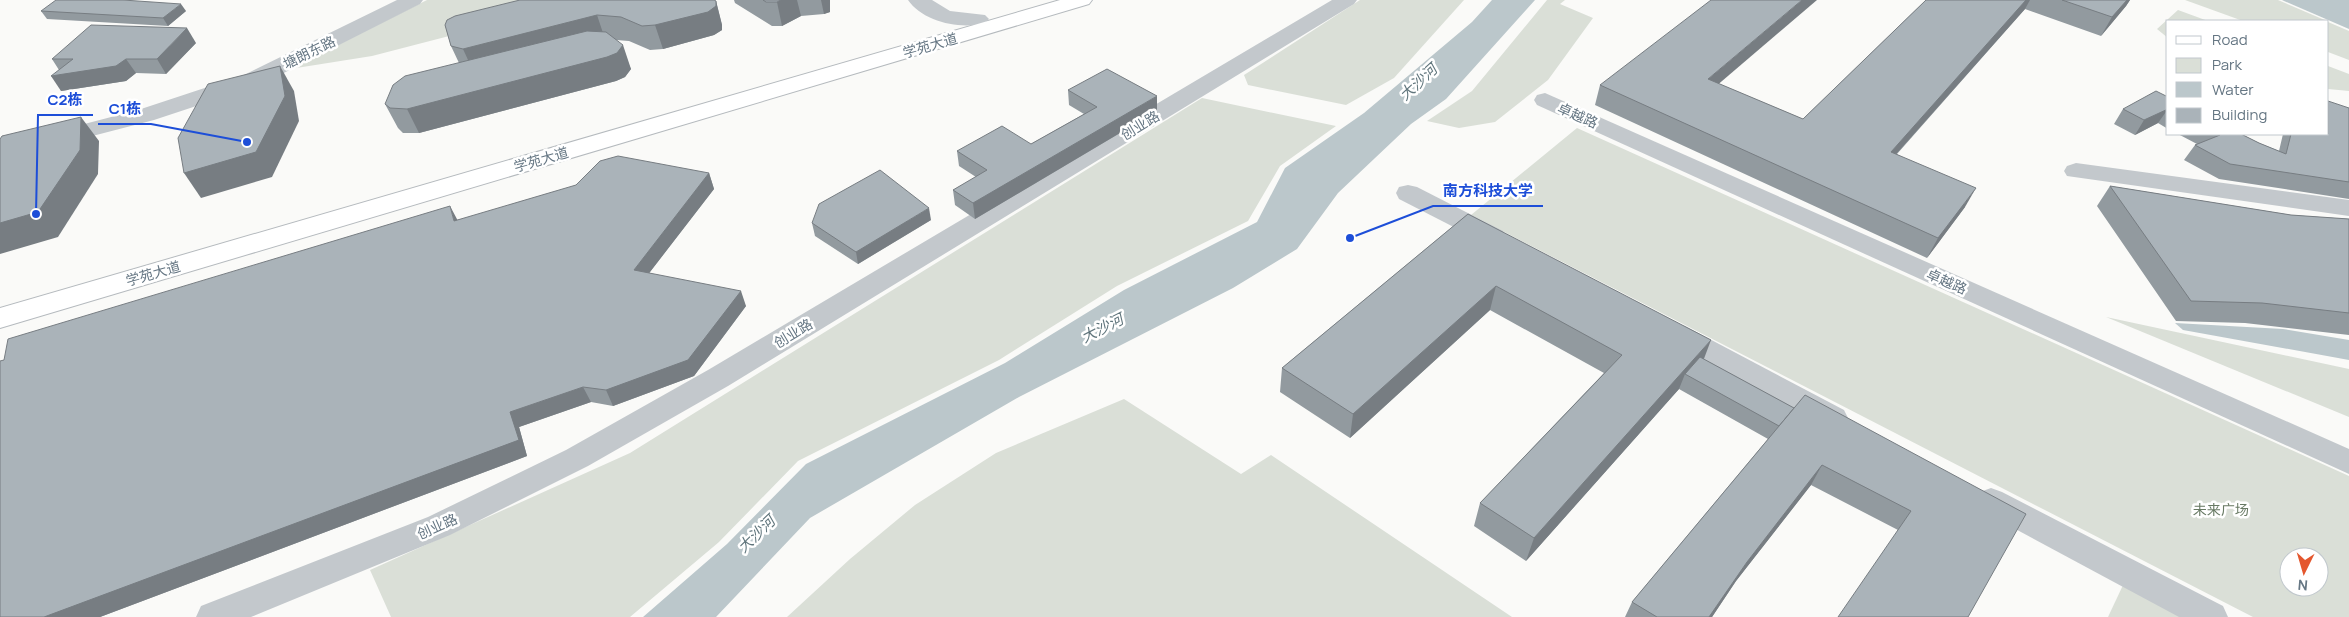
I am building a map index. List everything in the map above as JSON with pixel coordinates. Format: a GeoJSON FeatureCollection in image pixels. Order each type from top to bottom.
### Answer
{"type":"FeatureCollection","features":[{"type":"Feature","properties":{"kind":"main road","name":"学苑大道"},"geometry":{"type":"LineString","coordinates":[[0,304],[934,23],[978,19],[1043,0]]}},
{"type":"Feature","properties":{"kind":"main road","name":"学苑大道"},"geometry":{"type":"LineString","coordinates":[[0,318],[1082,0]]}},
{"type":"Feature","properties":{"kind":"street","name":"塘朗东路"},"geometry":{"type":"LineString","coordinates":[[0,153],[146,115],[252,80],[413,0]]}},
{"type":"Feature","properties":{"kind":"street"},"geometry":{"type":"LineString","coordinates":[[918,0],[934,23]]}},
{"type":"Feature","properties":{"kind":"street","name":"创业路"},"geometry":{"type":"LineString","coordinates":[[213,617],[439,526],[577,458],[718,378],[1348,0]]}},
{"type":"Feature","properties":{"kind":"street","name":"卓越路"},"geometry":{"type":"LineString","coordinates":[[1545,100],[2349,462]]}},
{"type":"Feature","properties":{"kind":"street"},"geometry":{"type":"LineString","coordinates":[[2076,171],[2349,208]]}},
{"type":"Feature","properties":{"kind":"street"},"geometry":{"type":"LineString","coordinates":[[1408,193],[1520,251]]}},
{"type":"Feature","properties":{"kind":"street"},"geometry":{"type":"LineString","coordinates":[[1649,318],[1855,430]]}},
{"type":"Feature","properties":{"kind":"street"},"geometry":{"type":"LineString","coordinates":[[1968,489],[2211,617]]}},
{"type":"Feature","properties":{"kind":"green space"},"geometry":{"type":"Polygon","coordinates":[[[427,0],[588,0],[372,56],[290,69],[427,0]]]}},
{"type":"Feature","properties":{"kind":"green space"},"geometry":{"type":"Polygon","coordinates":[[[1360,0],[1464,0],[1394,78],[1346,105],[1248,85],[1244,75],[1360,0]]]}},
{"type":"Feature","properties":{"kind":"green space"},"geometry":{"type":"Polygon","coordinates":[[[1547,0],[1565,0],[1560,4],[1593,18],[1548,80],[1495,122],[1459,128],[1427,121],[1472,91],[1547,0]]]}},
{"type":"Feature","properties":{"kind":"green space"},"geometry":{"type":"Polygon","coordinates":[[[2185,0],[2278,0],[2325,20],[2240,20],[2185,0]]]}},
{"type":"Feature","properties":{"kind":"green space"},"geometry":{"type":"Polygon","coordinates":[[[2178,10],[2205,20],[2167,20],[2178,10]]]}},
{"type":"Feature","properties":{"kind":"green space"},"geometry":{"type":"Polygon","coordinates":[[[2166,21],[2166,36],[2157,29],[2166,21]]]}},
{"type":"Feature","properties":{"kind":"green space"},"geometry":{"type":"Polygon","coordinates":[[[2329,22],[2349,31],[2349,60],[2329,52],[2329,22]]]}},
{"type":"Feature","properties":{"kind":"green space"},"geometry":{"type":"Polygon","coordinates":[[[2329,66],[2349,74],[2349,91],[2329,89],[2329,66]]]}},
{"type":"Feature","properties":{"kind":"green space"},"geometry":{"type":"Polygon","coordinates":[[[1202,98],[1336,126],[1280,166],[1248,221],[1117,286],[999,360],[798,461],[719,542],[630,617],[391,617],[370,570],[630,453],[1202,98]]]}},
{"type":"Feature","properties":{"kind":"green space","name":"未来广场"},"geometry":{"type":"Polygon","coordinates":[[[1577,128],[2349,476],[2349,617],[2253,617],[1471,215],[1577,128]]]}},
{"type":"Feature","properties":{"kind":"green space"},"geometry":{"type":"Polygon","coordinates":[[[2106,317],[2349,369],[2349,417],[2106,317]]]}},
{"type":"Feature","properties":{"kind":"green space"},"geometry":{"type":"Polygon","coordinates":[[[1124,399],[1241,474],[1271,455],[1512,617],[787,617],[850,559],[915,505],[996,453],[1124,399]]]}},
{"type":"Feature","properties":{"kind":"green space"},"geometry":{"type":"Polygon","coordinates":[[[2124,583],[2190,617],[2108,617],[2124,583]]]}},
{"type":"Feature","properties":{"kind":"water","name":"大沙河"},"geometry":{"type":"Polygon","coordinates":[[[1492,0],[1535,0],[1446,99],[1411,124],[1338,193],[1297,249],[1233,288],[1019,397],[810,518],[716,617],[643,617],[727,544],[806,464],[1005,363],[1124,290],[1257,222],[1285,168],[1364,113],[1472,22],[1492,0]]]}},
{"type":"Feature","properties":{"kind":"water"},"geometry":{"type":"Polygon","coordinates":[[[2282,0],[2349,0],[2349,29],[2329,20],[2282,0]]]}},
{"type":"Feature","properties":{"kind":"water"},"geometry":{"type":"Polygon","coordinates":[[[2175,323],[2283,329],[2349,340],[2349,360],[2183,330],[2175,323]]]}},
{"type":"Feature","properties":{"kind":"building"},"geometry":{"type":"Polygon","coordinates":[[[56,0],[123,0],[181,4],[163,18],[41,11],[56,0]]]}},
{"type":"Feature","properties":{"kind":"building"},"geometry":{"type":"Polygon","coordinates":[[[520,0],[714,0],[716,1],[716,6],[708,12],[655,25],[642,26],[621,17],[597,15],[463,49],[451,46],[445,25],[447,20],[455,16],[520,0]]]}},
{"type":"Feature","properties":{"kind":"building"},"geometry":{"type":"Polygon","coordinates":[[[763,0],[781,0],[766,2],[763,0]]]}},
{"type":"Feature","properties":{"kind":"building"},"geometry":{"type":"Polygon","coordinates":[[[1711,0],[1802,0],[1708,79],[1803,119],[1926,0],[2026,0],[1891,152],[1976,188],[1938,238],[1600,85],[1711,0]]]}},
{"type":"Feature","properties":{"kind":"building"},"geometry":{"type":"Polygon","coordinates":[[[2062,0],[2127,0],[2112,17],[2062,0]]]}},
{"type":"Feature","properties":{"kind":"building"},"geometry":{"type":"Polygon","coordinates":[[[91,25],[187,28],[157,59],[126,59],[116,66],[51,76],[73,59],[52,59],[91,25]]]}},
{"type":"Feature","properties":{"kind":"building"},"geometry":{"type":"Polygon","coordinates":[[[587,31],[606,32],[623,45],[617,53],[607,57],[407,109],[390,108],[385,104],[393,85],[405,76],[587,31]]]}},
{"type":"Feature","properties":{"kind":"building"},"geometry":{"type":"Polygon","coordinates":[[[280,66],[285,96],[256,152],[184,173],[178,138],[208,84],[280,66]]]}},
{"type":"Feature","properties":{"kind":"building"},"geometry":{"type":"Polygon","coordinates":[[[1107,69],[1157,96],[973,203],[953,190],[987,170],[957,151],[1002,126],[1031,144],[1097,107],[1068,90],[1107,69]]]}},
{"type":"Feature","properties":{"kind":"building"},"geometry":{"type":"Polygon","coordinates":[[[2156,91],[2166,96],[2166,110],[2144,120],[2123,109],[2156,91]]]}},
{"type":"Feature","properties":{"kind":"building"},"geometry":{"type":"Polygon","coordinates":[[[2329,101],[2349,108],[2349,182],[2230,164],[2195,145],[2220,135],[2243,135],[2286,154],[2291,135],[2329,135],[2329,101]]]}},
{"type":"Feature","properties":{"kind":"building"},"geometry":{"type":"Polygon","coordinates":[[[81,117],[80,150],[38,212],[0,223],[0,139],[2,136],[81,117]]]}},
{"type":"Feature","properties":{"kind":"building"},"geometry":{"type":"Polygon","coordinates":[[[618,156],[709,173],[634,270],[741,291],[688,360],[606,390],[583,387],[510,412],[519,440],[44,617],[0,617],[0,361],[4,360],[8,339],[450,206],[454,221],[576,185],[600,161],[618,156]]]}},
{"type":"Feature","properties":{"kind":"building"},"geometry":{"type":"Polygon","coordinates":[[[880,170],[929,208],[856,252],[812,223],[819,204],[880,170]]]}},
{"type":"Feature","properties":{"kind":"building"},"geometry":{"type":"Polygon","coordinates":[[[2110,186],[2291,215],[2349,219],[2349,313],[2262,303],[2191,301],[2110,186]]]}},
{"type":"Feature","properties":{"kind":"building"},"geometry":{"type":"Polygon","coordinates":[[[1468,214],[1711,340],[1534,538],[1480,503],[1622,355],[1496,286],[1353,414],[1282,368],[1468,214]]]}},
{"type":"Feature","properties":{"kind":"building"},"geometry":{"type":"Polygon","coordinates":[[[1700,357],[1794,408],[1779,426],[1685,374],[1700,357]]]}},
{"type":"Feature","properties":{"kind":"building"},"geometry":{"type":"Polygon","coordinates":[[[1805,395],[2026,514],[1968,617],[1838,617],[1911,511],[1822,465],[1747,562],[1709,617],[1657,617],[1632,602],[1805,395]]]}},
{"type":"Feature","properties":{"kind":"place","name":"C1栋"},"geometry":{"type":"Point","coordinates":[247,142]}},
{"type":"Feature","properties":{"kind":"place","name":"C2栋"},"geometry":{"type":"Point","coordinates":[36,214]}},
{"type":"Feature","properties":{"kind":"place","name":"南方科技大学"},"geometry":{"type":"Point","coordinates":[1350,238]}}]}
